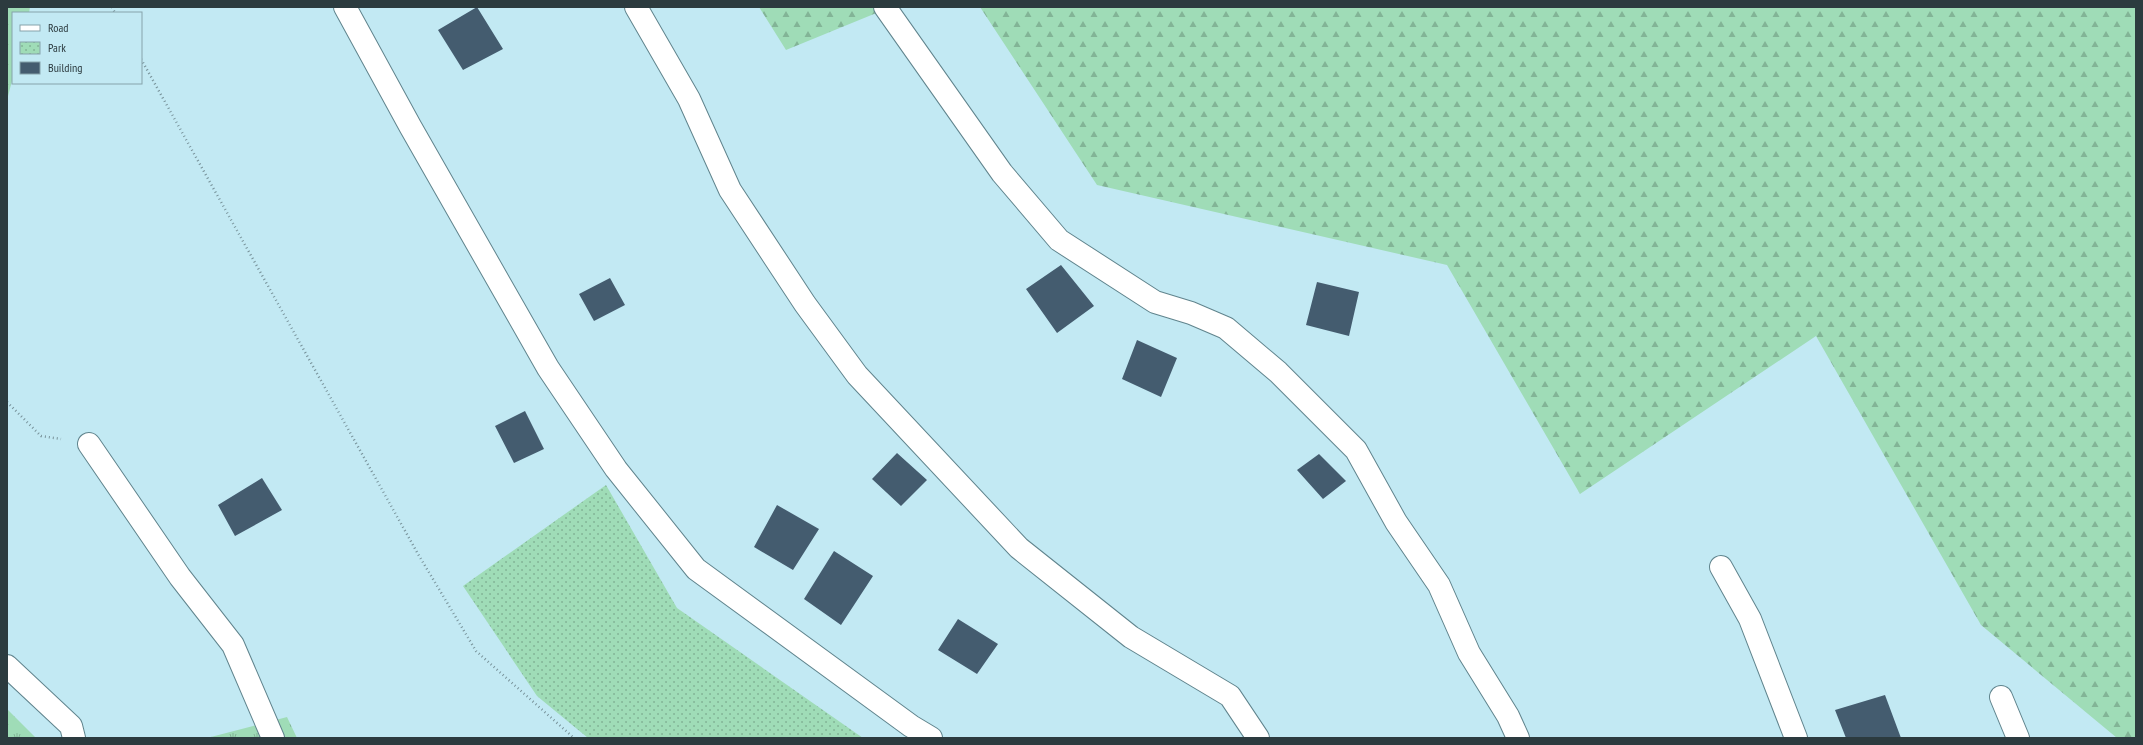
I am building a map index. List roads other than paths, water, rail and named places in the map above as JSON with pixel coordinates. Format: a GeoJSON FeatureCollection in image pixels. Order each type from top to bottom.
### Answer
{"type":"FeatureCollection","features":[{"type":"Feature","properties":{"kind":"street"},"geometry":{"type":"LineString","coordinates":[[345,7],[410,126],[548,368],[616,469],[686,557],[696,569],[911,726],[931,738]]}},
{"type":"Feature","properties":{"kind":"street"},"geometry":{"type":"LineString","coordinates":[[636,7],[689,99],[730,190],[805,304],[857,375],[1019,548],[1131,637],[1230,696],[1258,738]]}},
{"type":"Feature","properties":{"kind":"street"},"geometry":{"type":"LineString","coordinates":[[885,7],[1002,173],[1059,240],[1155,302],[1191,313],[1226,328],[1278,372],[1356,450],[1396,522],[1439,585],[1469,653],[1508,716],[1518,738]]}},
{"type":"Feature","properties":{"kind":"street"},"geometry":{"type":"LineString","coordinates":[[89,444],[180,577],[233,645],[272,738]]}},
{"type":"Feature","properties":{"kind":"street"},"geometry":{"type":"LineString","coordinates":[[1721,567],[1750,619],[1796,738]]}},
{"type":"Feature","properties":{"kind":"street"},"geometry":{"type":"LineString","coordinates":[[7,666],[71,726],[74,738]]}},
{"type":"Feature","properties":{"kind":"street"},"geometry":{"type":"LineString","coordinates":[[2001,697],[2018,738]]}}]}
